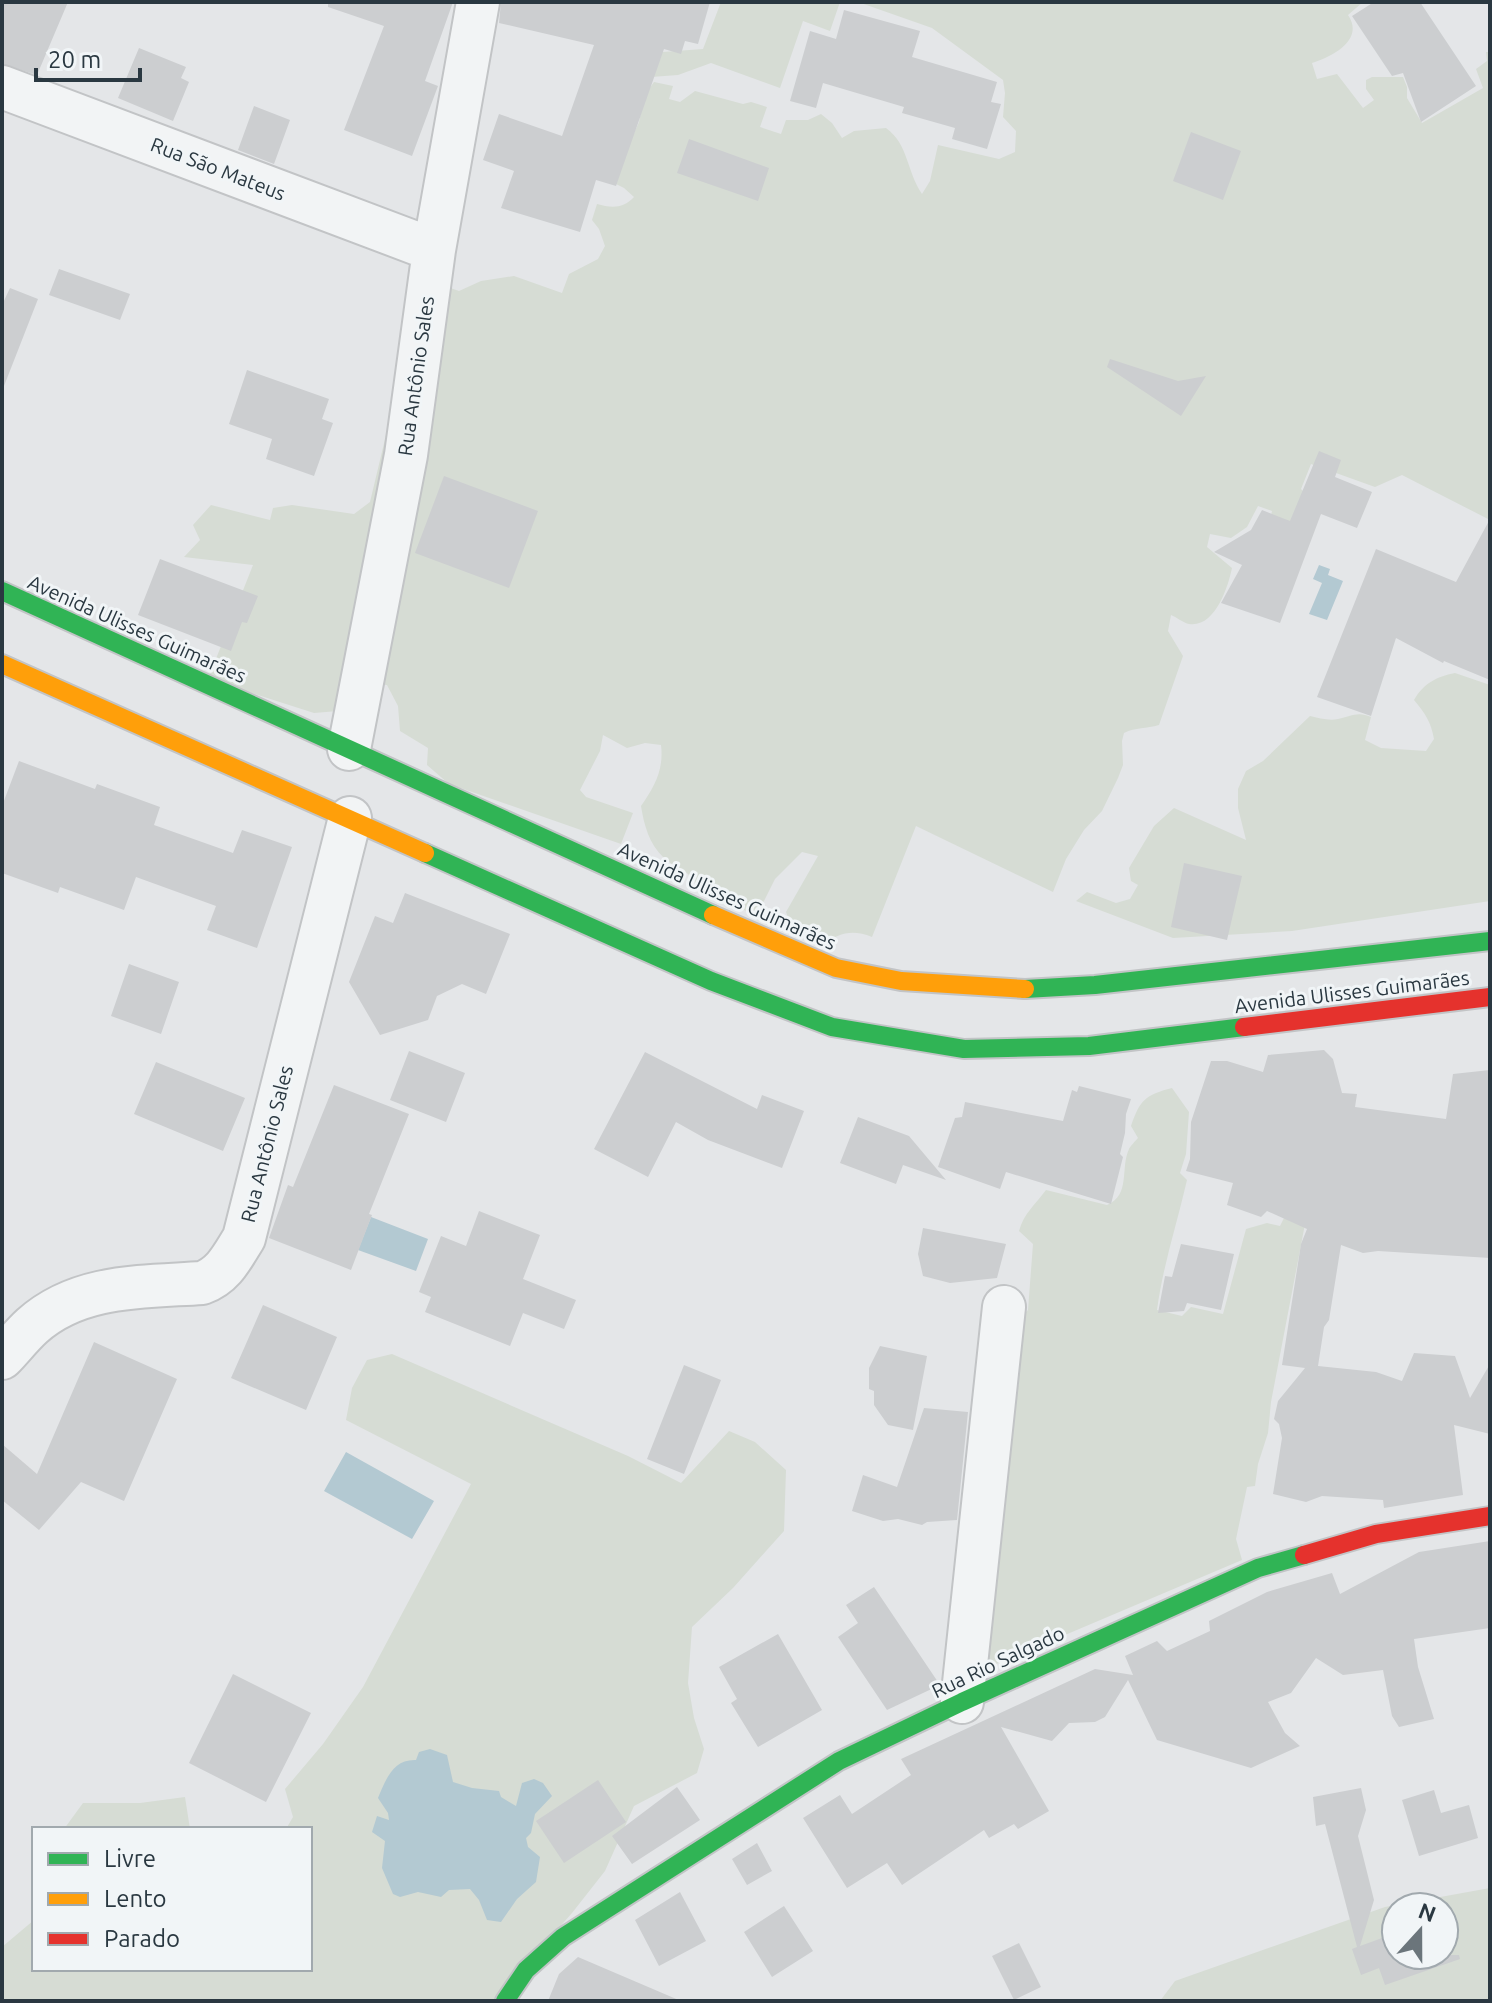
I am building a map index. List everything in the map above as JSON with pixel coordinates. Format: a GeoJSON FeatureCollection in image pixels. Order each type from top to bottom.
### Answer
{"type":"FeatureCollection","features":[{"type":"Feature","properties":{"kind":"main road","name":"Avenida Ulisses Guimarães"},"geometry":{"type":"LineString","coordinates":[[2,591],[67,628],[349,749],[836,968],[901,981],[1031,989],[1095,985],[1490,941]]}},
{"type":"Feature","properties":{"kind":"main road","name":"Avenida Ulisses Guimarães"},"geometry":{"type":"LineString","coordinates":[[2,664],[44,676],[711,981],[832,1027],[964,1049],[1089,1046],[1490,997]]}},
{"type":"Feature","properties":{"kind":"main road","name":"Rua Rio Salgado"},"geometry":{"type":"LineString","coordinates":[[505,2001],[526,1970],[563,1937],[839,1761],[1258,1568],[1376,1534],[1490,1516]]}},
{"type":"Feature","properties":{"kind":"street","name":"Rua Antônio Sales"},"geometry":{"type":"LineString","coordinates":[[349,749],[406,455],[434,250],[478,2]]}},
{"type":"Feature","properties":{"kind":"street","name":"Rua São Mateus"},"geometry":{"type":"LineString","coordinates":[[2,87],[434,250]]}},
{"type":"Feature","properties":{"kind":"street","name":"Rua Antônio Sales"},"geometry":{"type":"LineString","coordinates":[[2,1358],[49,1313],[90,1294],[115,1288],[202,1283],[215,1278],[226,1267],[244,1238],[350,818]]}},
{"type":"Feature","properties":{"kind":"street"},"geometry":{"type":"LineString","coordinates":[[962,1702],[1004,1307]]}},
{"type":"Feature","properties":{"kind":"shaded area"},"geometry":{"type":"Polygon","coordinates":[[[721,2],[840,2],[830,31],[803,21],[780,88],[711,63],[678,75],[651,77],[649,53],[703,49],[721,2]]]}},
{"type":"Feature","properties":{"kind":"shaded area"},"geometry":{"type":"Polygon","coordinates":[[[858,2],[1363,2],[1348,15],[1352,32],[1344,46],[1312,63],[1317,79],[1337,74],[1363,108],[1374,100],[1366,89],[1366,80],[1372,77],[1403,77],[1407,98],[1422,123],[1483,88],[1476,69],[1487,61],[1486,52],[1490,52],[1490,520],[1402,475],[1375,487],[1311,464],[1301,489],[1306,494],[1295,535],[1271,515],[1272,511],[1258,506],[1247,527],[1231,538],[1210,534],[1207,547],[1232,568],[1219,605],[1206,620],[1198,624],[1187,623],[1171,615],[1168,631],[1183,656],[1159,725],[1124,733],[1123,765],[1118,778],[1102,811],[1084,830],[1066,859],[1053,892],[916,826],[872,937],[846,934],[822,945],[794,933],[786,912],[818,856],[802,852],[775,879],[757,915],[700,893],[689,875],[670,863],[654,847],[641,806],[657,777],[661,745],[645,743],[627,748],[603,735],[600,751],[580,790],[586,797],[633,813],[621,844],[449,784],[427,765],[428,748],[400,731],[398,706],[387,685],[374,684],[351,655],[342,673],[348,687],[338,711],[314,713],[208,679],[253,565],[184,557],[200,540],[193,525],[211,505],[270,520],[273,508],[292,505],[354,514],[370,502],[386,435],[403,424],[442,285],[459,291],[481,281],[514,276],[562,293],[569,274],[598,259],[605,246],[592,220],[597,204],[617,206],[626,204],[634,197],[612,182],[639,122],[644,96],[654,82],[673,86],[669,99],[680,102],[695,91],[767,107],[760,127],[781,134],[786,120],[808,120],[821,114],[842,138],[854,131],[886,128],[899,142],[922,194],[930,181],[938,145],[999,159],[1015,152],[1016,131],[1003,117],[1003,80],[932,28],[858,2]]]}},
{"type":"Feature","properties":{"kind":"shaded area"},"geometry":{"type":"Polygon","coordinates":[[[1455,673],[1490,685],[1490,901],[1292,931],[1173,938],[1076,901],[1087,892],[1116,903],[1130,899],[1138,885],[1131,881],[1129,868],[1154,826],[1174,808],[1246,840],[1238,808],[1238,789],[1246,771],[1263,761],[1310,716],[1331,720],[1366,715],[1371,717],[1365,740],[1381,748],[1426,751],[1434,739],[1433,733],[1414,700],[1431,682],[1455,673]]]}},
{"type":"Feature","properties":{"kind":"shaded area"},"geometry":{"type":"Polygon","coordinates":[[[1172,1088],[1189,1112],[1186,1154],[1180,1173],[1187,1180],[1157,1310],[1182,1316],[1191,1307],[1223,1314],[1246,1229],[1267,1223],[1280,1226],[1284,1218],[1305,1224],[1271,1402],[1268,1433],[1255,1486],[1247,1487],[1236,1539],[1242,1560],[975,1673],[998,1433],[1019,1384],[1009,1372],[1015,1323],[1028,1310],[1033,1244],[1019,1231],[1021,1225],[1046,1190],[1107,1205],[1114,1201],[1122,1188],[1126,1156],[1138,1138],[1131,1126],[1137,1110],[1150,1096],[1172,1088]]]}},
{"type":"Feature","properties":{"kind":"shaded area"},"geometry":{"type":"Polygon","coordinates":[[[392,1354],[628,1456],[681,1483],[729,1431],[755,1442],[786,1470],[784,1531],[733,1588],[692,1627],[688,1683],[694,1718],[704,1749],[697,1773],[634,1806],[605,1871],[494,2001],[2,2001],[2,1947],[32,1922],[32,1971],[312,1971],[312,1827],[287,1827],[293,1817],[285,1789],[323,1744],[363,1687],[471,1484],[346,1420],[352,1388],[367,1360],[392,1354]]]}},
{"type":"Feature","properties":{"kind":"shaded area"},"geometry":{"type":"Polygon","coordinates":[[[185,1797],[190,1827],[65,1827],[83,1803],[140,1803],[185,1797]]]}},
{"type":"Feature","properties":{"kind":"shaded area"},"geometry":{"type":"Polygon","coordinates":[[[1490,1888],[1490,2001],[1160,2001],[1175,1981],[1380,1909],[1380,1971],[1460,1971],[1460,1893],[1490,1888]]]}},
{"type":"Feature","properties":{"kind":"water"},"geometry":{"type":"Polygon","coordinates":[[[1319,565],[1330,569],[1328,575],[1343,581],[1327,620],[1309,614],[1322,583],[1313,579],[1319,565]]]}},
{"type":"Feature","properties":{"kind":"water"},"geometry":{"type":"Polygon","coordinates":[[[371,1217],[428,1239],[416,1271],[358,1250],[371,1217]]]}},
{"type":"Feature","properties":{"kind":"water"},"geometry":{"type":"Polygon","coordinates":[[[346,1452],[434,1501],[412,1539],[324,1491],[346,1452]]]}},
{"type":"Feature","properties":{"kind":"water"},"geometry":{"type":"Polygon","coordinates":[[[430,1749],[447,1755],[453,1782],[499,1791],[501,1797],[516,1806],[522,1783],[534,1779],[543,1783],[552,1796],[535,1814],[531,1833],[526,1838],[528,1847],[540,1857],[536,1882],[517,1899],[501,1922],[487,1920],[479,1900],[470,1889],[449,1890],[441,1897],[418,1892],[400,1897],[393,1894],[382,1868],[385,1841],[372,1832],[377,1816],[389,1820],[378,1798],[387,1777],[396,1767],[416,1760],[419,1752],[430,1749]]]}},
{"type":"Feature","properties":{"kind":"building"},"geometry":{"type":"Polygon","coordinates":[[[2,2],[68,2],[37,75],[2,64],[2,2]]]}},
{"type":"Feature","properties":{"kind":"building"},"geometry":{"type":"Polygon","coordinates":[[[328,2],[453,2],[425,81],[438,86],[412,156],[344,130],[384,26],[328,7],[328,2]]]}},
{"type":"Feature","properties":{"kind":"building"},"geometry":{"type":"Polygon","coordinates":[[[501,2],[710,2],[698,44],[685,41],[681,54],[664,49],[616,186],[596,180],[580,232],[501,208],[514,171],[483,160],[499,114],[562,136],[594,45],[499,23],[501,2]]]}},
{"type":"Feature","properties":{"kind":"building"},"geometry":{"type":"Polygon","coordinates":[[[1374,2],[1420,2],[1476,86],[1421,122],[1403,73],[1392,76],[1352,16],[1374,2]]]}},
{"type":"Feature","properties":{"kind":"building"},"geometry":{"type":"Polygon","coordinates":[[[844,10],[920,31],[912,57],[997,82],[991,102],[1001,104],[987,149],[952,139],[955,128],[902,113],[904,107],[823,83],[816,108],[790,101],[810,31],[836,39],[844,10]]]}},
{"type":"Feature","properties":{"kind":"building"},"geometry":{"type":"Polygon","coordinates":[[[139,48],[186,67],[181,78],[189,82],[173,121],[118,98],[139,48]]]}},
{"type":"Feature","properties":{"kind":"building"},"geometry":{"type":"Polygon","coordinates":[[[254,106],[290,120],[274,164],[238,150],[254,106]]]}},
{"type":"Feature","properties":{"kind":"building"},"geometry":{"type":"Polygon","coordinates":[[[1191,132],[1241,151],[1223,200],[1173,181],[1191,132]]]}},
{"type":"Feature","properties":{"kind":"building"},"geometry":{"type":"Polygon","coordinates":[[[689,139],[769,168],[758,201],[677,173],[689,139]]]}},
{"type":"Feature","properties":{"kind":"building"},"geometry":{"type":"Polygon","coordinates":[[[59,269],[130,294],[120,320],[49,295],[59,269]]]}},
{"type":"Feature","properties":{"kind":"building"},"geometry":{"type":"Polygon","coordinates":[[[10,288],[38,299],[2,386],[2,305],[10,288]]]}},
{"type":"Feature","properties":{"kind":"building"},"geometry":{"type":"Polygon","coordinates":[[[1110,359],[1178,381],[1206,376],[1181,416],[1107,367],[1110,359]]]}},
{"type":"Feature","properties":{"kind":"building"},"geometry":{"type":"Polygon","coordinates":[[[247,370],[329,399],[322,419],[333,423],[314,476],[266,459],[272,439],[229,424],[247,370]]]}},
{"type":"Feature","properties":{"kind":"building"},"geometry":{"type":"Polygon","coordinates":[[[1319,451],[1341,460],[1335,477],[1372,492],[1357,528],[1321,514],[1280,623],[1221,603],[1242,565],[1214,552],[1251,530],[1262,510],[1290,521],[1319,451]]]}},
{"type":"Feature","properties":{"kind":"building"},"geometry":{"type":"Polygon","coordinates":[[[444,476],[538,511],[509,588],[415,553],[444,476]]]}},
{"type":"Feature","properties":{"kind":"building"},"geometry":{"type":"Polygon","coordinates":[[[1490,519],[1490,680],[1443,663],[1396,638],[1371,716],[1317,697],[1376,549],[1456,582],[1490,519]]]}},
{"type":"Feature","properties":{"kind":"building"},"geometry":{"type":"Polygon","coordinates":[[[160,559],[258,596],[247,623],[242,622],[231,651],[138,615],[160,559]]]}},
{"type":"Feature","properties":{"kind":"building"},"geometry":{"type":"Polygon","coordinates":[[[19,761],[95,789],[97,784],[160,807],[154,825],[233,853],[242,830],[292,847],[257,948],[207,930],[216,906],[136,877],[124,910],[60,887],[58,893],[2,873],[2,806],[19,761]]]}},
{"type":"Feature","properties":{"kind":"building"},"geometry":{"type":"Polygon","coordinates":[[[1184,863],[1242,876],[1227,940],[1171,927],[1184,863]]]}},
{"type":"Feature","properties":{"kind":"building"},"geometry":{"type":"Polygon","coordinates":[[[405,893],[510,934],[486,994],[462,984],[437,996],[428,1020],[380,1035],[349,982],[375,916],[393,923],[405,893]]]}},
{"type":"Feature","properties":{"kind":"building"},"geometry":{"type":"Polygon","coordinates":[[[129,964],[179,982],[161,1034],[111,1016],[129,964]]]}},
{"type":"Feature","properties":{"kind":"building"},"geometry":{"type":"Polygon","coordinates":[[[1324,1050],[1333,1059],[1342,1093],[1357,1094],[1355,1107],[1446,1119],[1453,1074],[1490,1070],[1490,1258],[1378,1251],[1363,1253],[1341,1245],[1318,1366],[1376,1372],[1402,1381],[1414,1353],[1455,1356],[1470,1398],[1490,1364],[1490,1434],[1454,1425],[1463,1495],[1384,1508],[1383,1500],[1322,1496],[1306,1502],[1273,1494],[1282,1438],[1279,1424],[1274,1419],[1278,1401],[1305,1368],[1282,1365],[1301,1244],[1307,1229],[1267,1211],[1261,1217],[1227,1205],[1233,1183],[1186,1171],[1190,1159],[1191,1122],[1211,1061],[1227,1061],[1263,1072],[1268,1055],[1324,1050]]]}},
{"type":"Feature","properties":{"kind":"building"},"geometry":{"type":"Polygon","coordinates":[[[409,1051],[465,1073],[446,1122],[390,1100],[409,1051]]]}},
{"type":"Feature","properties":{"kind":"building"},"geometry":{"type":"Polygon","coordinates":[[[645,1052],[757,1109],[762,1095],[804,1111],[782,1168],[708,1140],[676,1122],[648,1177],[594,1149],[645,1052]]]}},
{"type":"Feature","properties":{"kind":"building"},"geometry":{"type":"Polygon","coordinates":[[[156,1062],[245,1098],[223,1151],[134,1114],[156,1062]]]}},
{"type":"Feature","properties":{"kind":"building"},"geometry":{"type":"Polygon","coordinates":[[[334,1085],[409,1114],[369,1214],[372,1215],[351,1270],[269,1238],[288,1185],[293,1187],[334,1085]]]}},
{"type":"Feature","properties":{"kind":"building"},"geometry":{"type":"Polygon","coordinates":[[[1079,1086],[1131,1099],[1120,1154],[1123,1157],[1111,1204],[1006,1172],[1000,1189],[938,1167],[955,1118],[962,1117],[965,1102],[1063,1121],[1072,1090],[1077,1092],[1079,1086]]]}},
{"type":"Feature","properties":{"kind":"building"},"geometry":{"type":"Polygon","coordinates":[[[858,1117],[909,1136],[946,1180],[903,1165],[896,1184],[840,1163],[858,1117]]]}},
{"type":"Feature","properties":{"kind":"building"},"geometry":{"type":"Polygon","coordinates":[[[479,1211],[540,1235],[523,1279],[576,1300],[564,1329],[523,1313],[510,1346],[425,1312],[431,1297],[419,1292],[441,1236],[466,1246],[479,1211]]]}},
{"type":"Feature","properties":{"kind":"building"},"geometry":{"type":"Polygon","coordinates":[[[923,1228],[1006,1244],[997,1278],[950,1283],[923,1276],[918,1254],[923,1228]]]}},
{"type":"Feature","properties":{"kind":"building"},"geometry":{"type":"Polygon","coordinates":[[[1181,1244],[1234,1254],[1221,1310],[1187,1303],[1184,1311],[1158,1313],[1165,1276],[1172,1277],[1181,1244]]]}},
{"type":"Feature","properties":{"kind":"building"},"geometry":{"type":"Polygon","coordinates":[[[263,1305],[337,1337],[306,1410],[231,1378],[263,1305]]]}},
{"type":"Feature","properties":{"kind":"building"},"geometry":{"type":"Polygon","coordinates":[[[94,1342],[177,1379],[124,1501],[81,1482],[39,1530],[2,1500],[2,1444],[37,1474],[94,1342]]]}},
{"type":"Feature","properties":{"kind":"building"},"geometry":{"type":"Polygon","coordinates":[[[880,1346],[927,1356],[913,1430],[888,1425],[874,1405],[874,1391],[869,1389],[869,1368],[880,1346]]]}},
{"type":"Feature","properties":{"kind":"building"},"geometry":{"type":"Polygon","coordinates":[[[684,1365],[721,1380],[684,1474],[647,1459],[684,1365]]]}},
{"type":"Feature","properties":{"kind":"building"},"geometry":{"type":"Polygon","coordinates":[[[924,1408],[968,1412],[957,1520],[922,1525],[898,1519],[883,1521],[852,1511],[863,1475],[897,1487],[924,1408]]]}},
{"type":"Feature","properties":{"kind":"building"},"geometry":{"type":"Polygon","coordinates":[[[1490,1541],[1490,1628],[1414,1639],[1418,1667],[1434,1719],[1399,1727],[1392,1716],[1383,1670],[1343,1675],[1316,1658],[1291,1693],[1268,1702],[1285,1733],[1300,1746],[1251,1768],[1157,1740],[1128,1680],[1105,1717],[1095,1722],[1069,1723],[1052,1741],[1001,1727],[1049,1811],[1018,1829],[1014,1824],[989,1838],[984,1830],[902,1885],[887,1863],[847,1888],[803,1818],[840,1795],[852,1814],[911,1775],[901,1759],[1095,1669],[1133,1675],[1125,1656],[1157,1641],[1167,1651],[1210,1631],[1209,1621],[1267,1592],[1332,1573],[1340,1594],[1419,1552],[1490,1541]]]}},
{"type":"Feature","properties":{"kind":"building"},"geometry":{"type":"Polygon","coordinates":[[[874,1587],[940,1685],[887,1710],[838,1637],[858,1623],[846,1605],[874,1587]]]}},
{"type":"Feature","properties":{"kind":"building"},"geometry":{"type":"Polygon","coordinates":[[[778,1634],[822,1710],[758,1747],[731,1703],[737,1699],[719,1667],[778,1634]]]}},
{"type":"Feature","properties":{"kind":"building"},"geometry":{"type":"Polygon","coordinates":[[[233,1674],[311,1713],[266,1802],[189,1763],[233,1674]]]}},
{"type":"Feature","properties":{"kind":"building"},"geometry":{"type":"Polygon","coordinates":[[[598,1780],[626,1822],[564,1863],[536,1821],[598,1780]]]}},
{"type":"Feature","properties":{"kind":"building"},"geometry":{"type":"Polygon","coordinates":[[[677,1787],[700,1820],[632,1864],[612,1836],[677,1787]]]}},
{"type":"Feature","properties":{"kind":"building"},"geometry":{"type":"Polygon","coordinates":[[[1361,1788],[1366,1810],[1358,1836],[1374,1900],[1360,1946],[1380,1939],[1380,1971],[1379,1968],[1361,1975],[1352,1949],[1357,1947],[1325,1824],[1316,1826],[1313,1797],[1361,1788]]]}},
{"type":"Feature","properties":{"kind":"building"},"geometry":{"type":"Polygon","coordinates":[[[1434,1790],[1441,1813],[1469,1805],[1478,1838],[1419,1856],[1402,1800],[1434,1790]]]}},
{"type":"Feature","properties":{"kind":"building"},"geometry":{"type":"Polygon","coordinates":[[[757,1843],[772,1871],[747,1885],[732,1859],[757,1843]]]}},
{"type":"Feature","properties":{"kind":"building"},"geometry":{"type":"Polygon","coordinates":[[[680,1892],[706,1941],[659,1966],[635,1920],[680,1892]]]}},
{"type":"Feature","properties":{"kind":"building"},"geometry":{"type":"Polygon","coordinates":[[[784,1906],[813,1951],[772,1977],[744,1932],[784,1906]]]}},
{"type":"Feature","properties":{"kind":"building"},"geometry":{"type":"Polygon","coordinates":[[[1019,1943],[1041,1987],[1014,2000],[992,1956],[1019,1943]]]}},
{"type":"Feature","properties":{"kind":"building"},"geometry":{"type":"Polygon","coordinates":[[[578,1957],[681,2001],[548,2001],[559,1974],[578,1957]]]}},
{"type":"Feature","properties":{"kind":"building"},"geometry":{"type":"Polygon","coordinates":[[[1380,1971],[1425,1971],[1385,1985],[1380,1971]]]}},
{"type":"Feature","properties":{"kind":"traffic: fast"},"geometry":{"type":"LineString","coordinates":[[2,591],[713,915]]}},
{"type":"Feature","properties":{"kind":"traffic: fast"},"geometry":{"type":"LineString","coordinates":[[425,853],[711,981],[832,1027],[964,1049],[1089,1046],[1244,1027]]}},
{"type":"Feature","properties":{"kind":"traffic: fast"},"geometry":{"type":"LineString","coordinates":[[1025,989],[1095,985],[1490,941]]}},
{"type":"Feature","properties":{"kind":"traffic: fast"},"geometry":{"type":"LineString","coordinates":[[505,2001],[526,1970],[563,1937],[839,1761],[1258,1568],[1304,1555]]}},
{"type":"Feature","properties":{"kind":"traffic: slow"},"geometry":{"type":"LineString","coordinates":[[2,664],[425,853]]}},
{"type":"Feature","properties":{"kind":"traffic: slow"},"geometry":{"type":"LineString","coordinates":[[713,915],[836,968],[901,981],[1025,989]]}},
{"type":"Feature","properties":{"kind":"traffic: jam"},"geometry":{"type":"LineString","coordinates":[[1244,1027],[1490,997]]}},
{"type":"Feature","properties":{"kind":"traffic: jam"},"geometry":{"type":"LineString","coordinates":[[1304,1555],[1376,1534],[1490,1516]]}}]}
